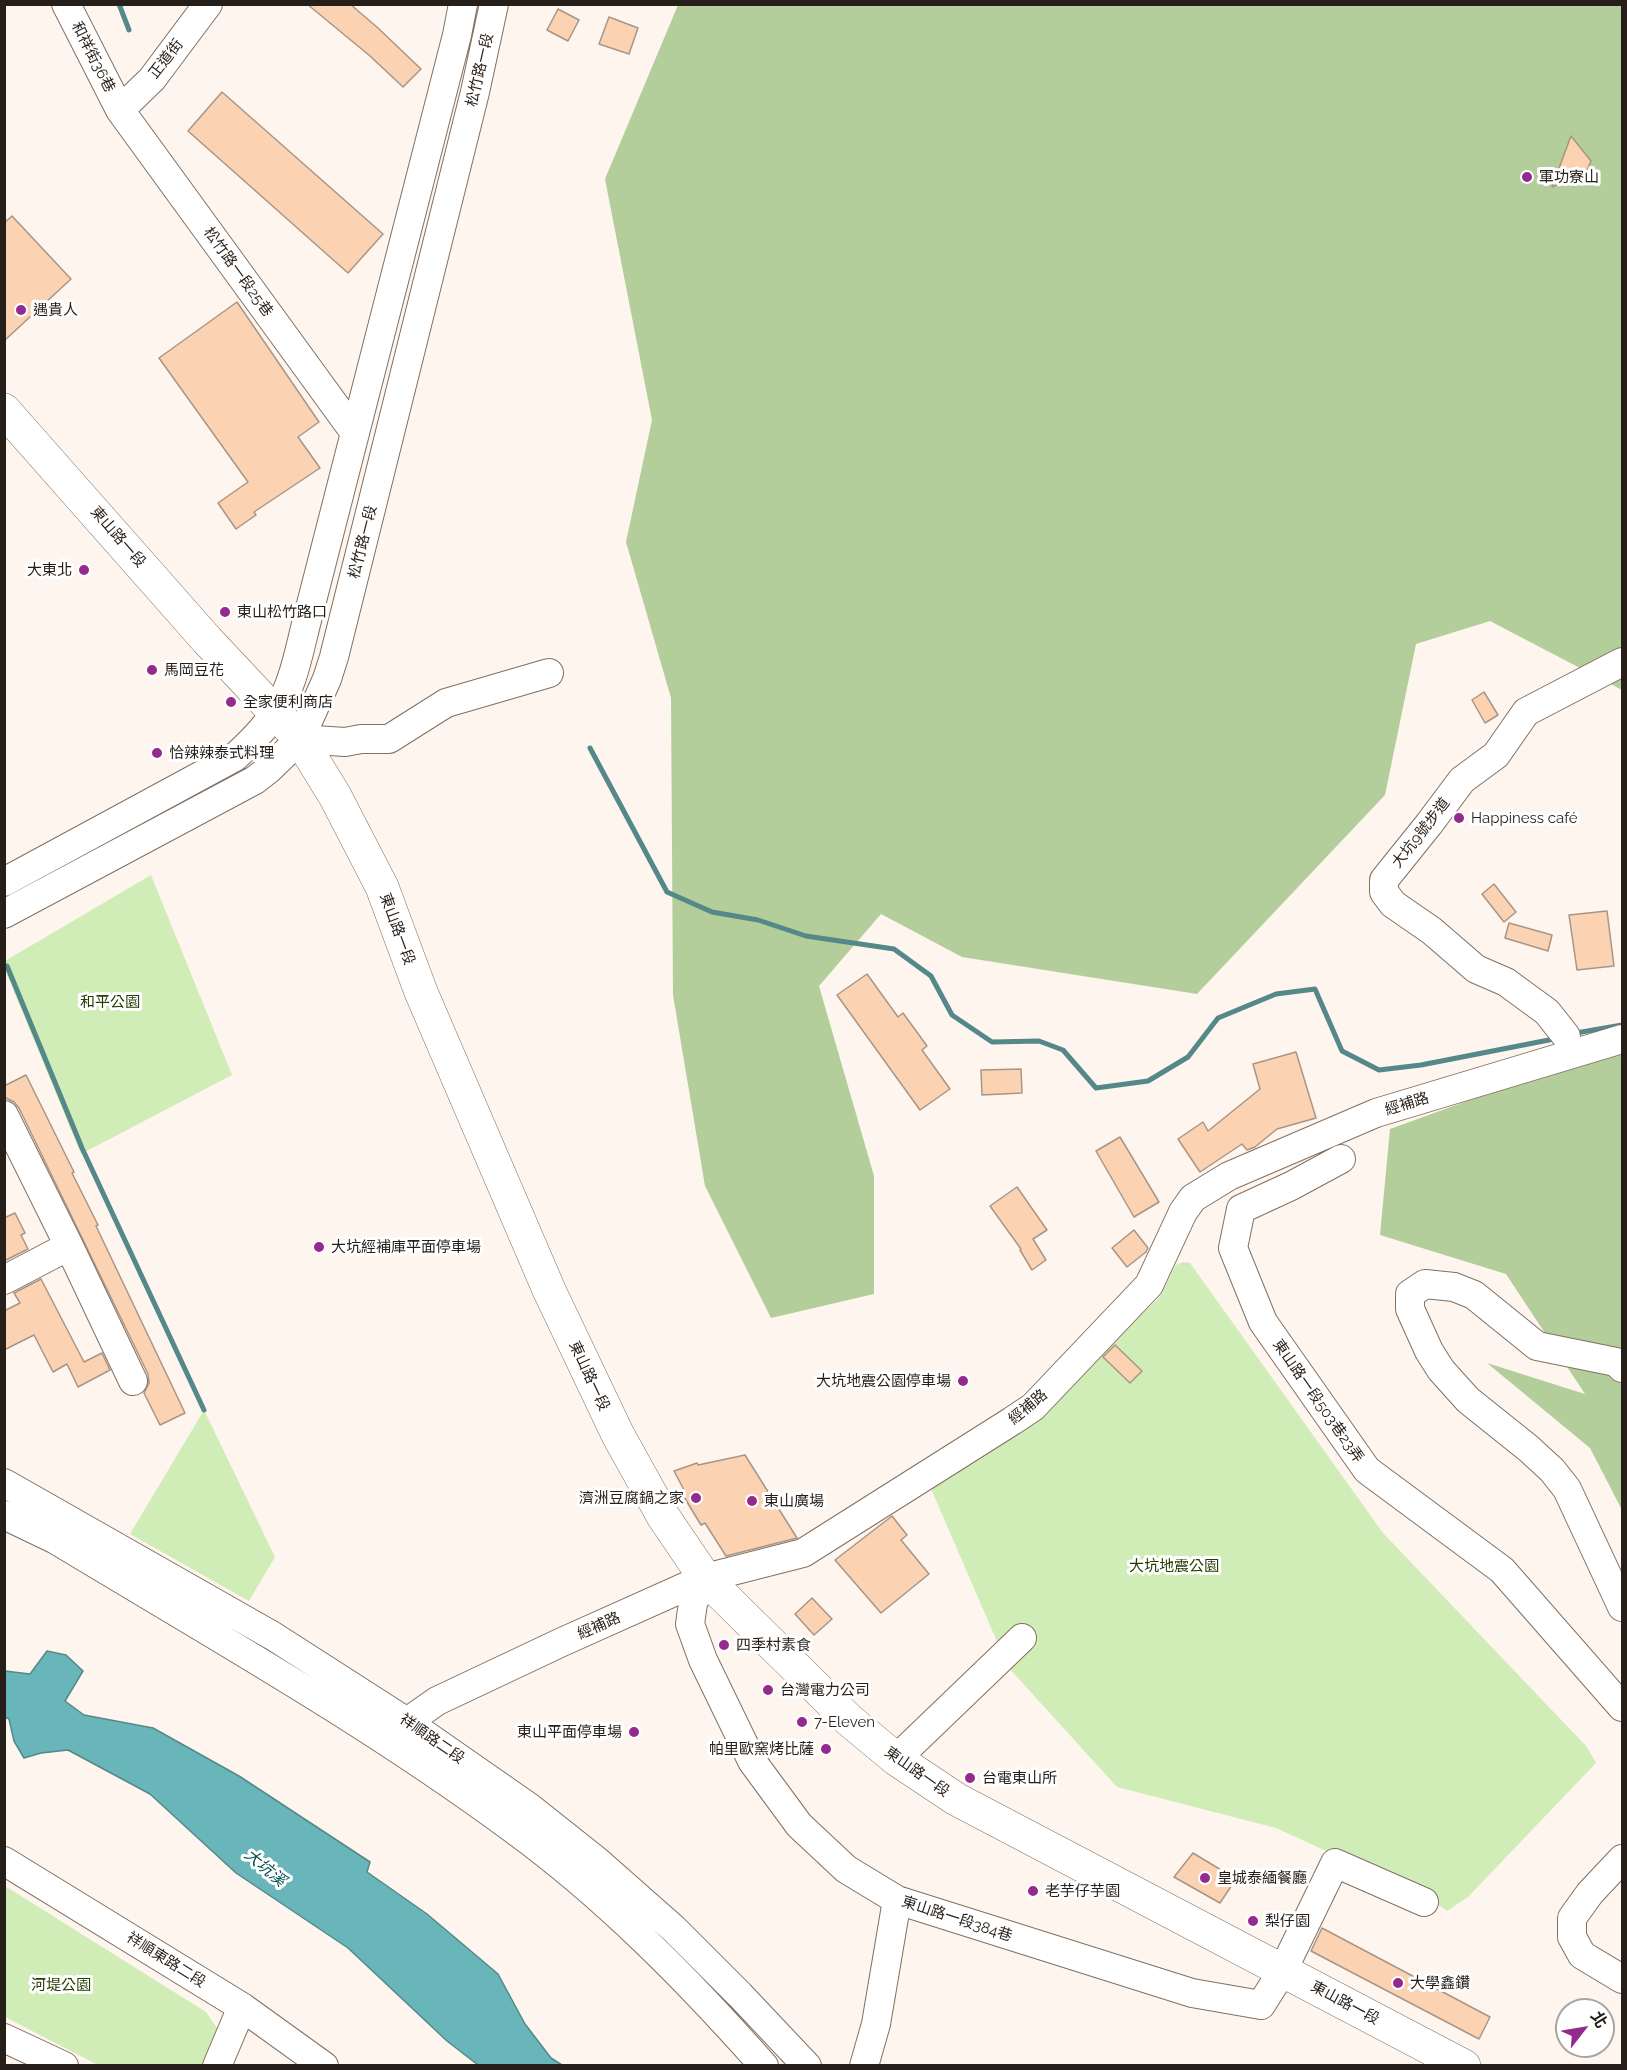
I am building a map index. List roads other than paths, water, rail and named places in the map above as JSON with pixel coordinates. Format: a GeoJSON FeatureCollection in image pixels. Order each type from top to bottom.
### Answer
{"type":"FeatureCollection","features":[{"type":"Feature","properties":{"kind":"main road","name":"東山路一段"},"geometry":{"type":"LineString","coordinates":[[4,410],[207,640],[300,739],[334,796],[381,887],[421,992],[493,1161],[549,1290],[618,1435],[663,1516],[705,1578],[849,1720],[896,1759],[956,1800],[1464,2066]]}},
{"type":"Feature","properties":{"kind":"street","name":"和祥街36巷"},"geometry":{"type":"LineString","coordinates":[[66,4],[120,110]]}},
{"type":"Feature","properties":{"kind":"street","name":"正道街"},"geometry":{"type":"LineString","coordinates":[[120,110],[152,79],[208,4]]}},
{"type":"Feature","properties":{"kind":"street","name":"松竹路一段"},"geometry":{"type":"LineString","coordinates":[[4,882],[235,757],[275,714],[290,684],[457,35],[463,4]]}},
{"type":"Feature","properties":{"kind":"street","name":"松竹路一段"},"geometry":{"type":"LineString","coordinates":[[4,914],[255,780],[300,739],[327,679],[334,657],[475,92],[494,4]]}},
{"type":"Feature","properties":{"kind":"street","name":"松竹路一段25巷"},"geometry":{"type":"LineString","coordinates":[[120,110],[355,434]]}},
{"type":"Feature","properties":{"kind":"street","name":"大坑9號步道"},"geometry":{"type":"LineString","coordinates":[[1566,1036],[1547,1012],[1506,982],[1476,969],[1432,931],[1394,904],[1384,892],[1384,880],[1462,780],[1496,754],[1526,712],[1623,662]]}},
{"type":"Feature","properties":{"kind":"street"},"geometry":{"type":"LineString","coordinates":[[300,739],[345,742],[361,739],[389,739],[446,703],[549,673]]}},
{"type":"Feature","properties":{"kind":"street","name":"經補路"},"geometry":{"type":"LineString","coordinates":[[399,1733],[437,1701],[562,1642],[705,1578],[803,1552],[998,1431],[1033,1407],[1149,1285],[1183,1212],[1193,1198],[1229,1176],[1376,1113],[1623,1039]]}},
{"type":"Feature","properties":{"kind":"street"},"geometry":{"type":"LineString","coordinates":[[4,1115],[133,1381]]}},
{"type":"Feature","properties":{"kind":"street","name":"東山路一段503巷23弄"},"geometry":{"type":"LineString","coordinates":[[1341,1159],[1241,1209],[1233,1248],[1263,1322],[1367,1470],[1502,1570],[1623,1707]]}},
{"type":"Feature","properties":{"kind":"street"},"geometry":{"type":"LineString","coordinates":[[4,1280],[69,1246]]}},
{"type":"Feature","properties":{"kind":"street"},"geometry":{"type":"LineString","coordinates":[[1623,1368],[1616,1362],[1537,1346],[1474,1295],[1454,1287],[1425,1284],[1410,1294],[1410,1309],[1429,1351],[1441,1370],[1468,1400],[1552,1470],[1567,1489],[1623,1607]]}},
{"type":"Feature","properties":{"kind":"street","name":"祥順路二段"},"geometry":{"type":"LineString","coordinates":[[4,1483],[273,1636],[399,1733],[656,1949],[764,2066]]}},
{"type":"Feature","properties":{"kind":"street","name":"祥順路二段"},"geometry":{"type":"LineString","coordinates":[[4,1515],[56,1540],[529,1807],[597,1861],[674,1929],[807,2066]]}},
{"type":"Feature","properties":{"kind":"street","name":"東山路一段384巷"},"geometry":{"type":"LineString","coordinates":[[705,1578],[693,1603],[690,1624],[703,1660],[752,1761],[798,1825],[846,1869],[897,1900],[1192,1993],[1261,2005],[1283,1970]]}},
{"type":"Feature","properties":{"kind":"street"},"geometry":{"type":"LineString","coordinates":[[896,1759],[1022,1638]]}},
{"type":"Feature","properties":{"kind":"street"},"geometry":{"type":"LineString","coordinates":[[1623,1859],[1590,1893],[1572,1918],[1572,1937],[1582,1955],[1623,1979]]}},
{"type":"Feature","properties":{"kind":"street","name":"祥順東路二段"},"geometry":{"type":"LineString","coordinates":[[4,1861],[242,2007],[324,2066]]}},
{"type":"Feature","properties":{"kind":"street"},"geometry":{"type":"LineString","coordinates":[[1283,1970],[1335,1863],[1424,1902]]}},
{"type":"Feature","properties":{"kind":"street"},"geometry":{"type":"LineString","coordinates":[[864,2066],[876,2024],[897,1900]]}},
{"type":"Feature","properties":{"kind":"street"},"geometry":{"type":"LineString","coordinates":[[217,2066],[242,2007]]}},
{"type":"Feature","properties":{"kind":"street"},"geometry":{"type":"LineString","coordinates":[[4,2038],[64,2066]]}},
{"type":"Feature","properties":{"kind":"water","name":"大坑溪"},"geometry":{"type":"Polygon","coordinates":[[[47,1651],[66,1655],[83,1671],[65,1701],[84,1715],[153,1728],[239,1776],[370,1862],[367,1872],[427,1914],[498,1974],[525,2024],[551,2058],[562,2065],[478,2065],[447,2041],[348,1948],[236,1873],[150,1794],[68,1750],[41,1753],[24,1758],[14,1741],[9,1719],[5,1717],[5,1671],[30,1674],[47,1651]]]}},
{"type":"Feature","properties":{"kind":"waterway"},"geometry":{"type":"LineString","coordinates":[[119,4],[129,30]]}},
{"type":"Feature","properties":{"kind":"waterway"},"geometry":{"type":"LineString","coordinates":[[590,748],[667,892],[712,912],[758,920],[806,936],[894,949],[931,976],[952,1015],[992,1042],[1039,1041],[1063,1050],[1096,1088],[1148,1081],[1188,1057],[1218,1018],[1276,994],[1315,989],[1342,1051],[1379,1070],[1421,1065],[1554,1039]]}},
{"type":"Feature","properties":{"kind":"waterway"},"geometry":{"type":"LineString","coordinates":[[7,966],[82,1148],[204,1410]]}},
{"type":"Feature","properties":{"kind":"waterway"},"geometry":{"type":"LineString","coordinates":[[1576,1033],[1622,1025]]}},
{"type":"Feature","properties":{"kind":"place","name":"軍功寮山"},"geometry":{"type":"Point","coordinates":[1527,177]}},
{"type":"Feature","properties":{"kind":"place","name":"遇貴人"},"geometry":{"type":"Point","coordinates":[21,310]}},
{"type":"Feature","properties":{"kind":"place","name":"大東北"},"geometry":{"type":"Point","coordinates":[84,570]}},
{"type":"Feature","properties":{"kind":"place","name":"東山松竹路口"},"geometry":{"type":"Point","coordinates":[225,612]}},
{"type":"Feature","properties":{"kind":"place","name":"馬岡豆花"},"geometry":{"type":"Point","coordinates":[152,670]}},
{"type":"Feature","properties":{"kind":"place","name":"全家便利商店"},"geometry":{"type":"Point","coordinates":[231,702]}},
{"type":"Feature","properties":{"kind":"place","name":"恰辣辣泰式料理"},"geometry":{"type":"Point","coordinates":[157,753]}},
{"type":"Feature","properties":{"kind":"place","name":"Happiness café"},"geometry":{"type":"Point","coordinates":[1459,818]}},
{"type":"Feature","properties":{"kind":"place","name":"大坑經補庫平面停車場"},"geometry":{"type":"Point","coordinates":[319,1247]}},
{"type":"Feature","properties":{"kind":"place","name":"大坑地震公園停車場"},"geometry":{"type":"Point","coordinates":[963,1381]}},
{"type":"Feature","properties":{"kind":"place","name":"濟洲豆腐鍋之家"},"geometry":{"type":"Point","coordinates":[696,1498]}},
{"type":"Feature","properties":{"kind":"place","name":"東山廣場"},"geometry":{"type":"Point","coordinates":[752,1501]}},
{"type":"Feature","properties":{"kind":"place","name":"四季村素食"},"geometry":{"type":"Point","coordinates":[724,1645]}},
{"type":"Feature","properties":{"kind":"place","name":"台灣電力公司"},"geometry":{"type":"Point","coordinates":[768,1690]}},
{"type":"Feature","properties":{"kind":"place","name":"7-Eleven"},"geometry":{"type":"Point","coordinates":[802,1722]}},
{"type":"Feature","properties":{"kind":"place","name":"東山平面停車場"},"geometry":{"type":"Point","coordinates":[634,1732]}},
{"type":"Feature","properties":{"kind":"place","name":"帕里歐窯烤比薩"},"geometry":{"type":"Point","coordinates":[826,1749]}},
{"type":"Feature","properties":{"kind":"place","name":"台電東山所"},"geometry":{"type":"Point","coordinates":[970,1778]}},
{"type":"Feature","properties":{"kind":"place","name":"皇城泰緬餐廳"},"geometry":{"type":"Point","coordinates":[1205,1878]}},
{"type":"Feature","properties":{"kind":"place","name":"老芋仔芋園"},"geometry":{"type":"Point","coordinates":[1033,1891]}},
{"type":"Feature","properties":{"kind":"place","name":"梨仔園"},"geometry":{"type":"Point","coordinates":[1253,1921]}},
{"type":"Feature","properties":{"kind":"place","name":"大學鑫鑽"},"geometry":{"type":"Point","coordinates":[1398,1983]}},
{"type":"Feature","properties":{"kind":"park label","name":"和平公園"},"geometry":{"type":"Point","coordinates":[110,1002]}},
{"type":"Feature","properties":{"kind":"park label","name":"大坑地震公園"},"geometry":{"type":"Point","coordinates":[1174,1566]}},
{"type":"Feature","properties":{"kind":"park label","name":"河堤公園"},"geometry":{"type":"Point","coordinates":[61,1985]}}]}
